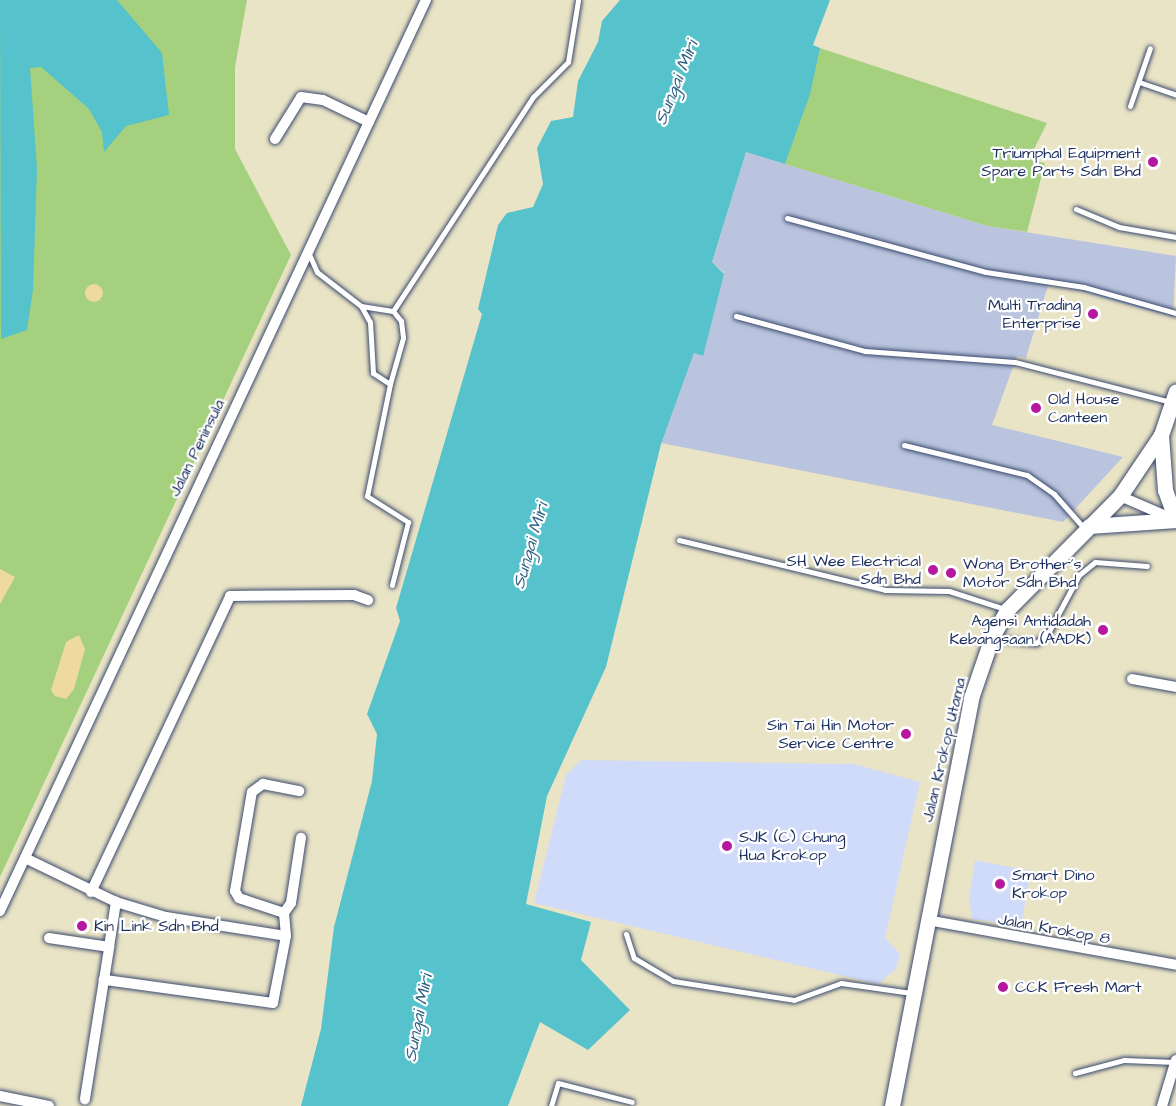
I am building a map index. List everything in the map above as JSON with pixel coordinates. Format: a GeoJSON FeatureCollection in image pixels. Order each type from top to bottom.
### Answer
{"type":"FeatureCollection","features":[{"type":"Feature","properties":{"kind":"street","name":"Jalan Peninsula"},"geometry":{"type":"LineString","coordinates":[[0,911],[157,565],[309,253],[426,0]]}},
{"type":"Feature","properties":{"kind":"street"},"geometry":{"type":"LineString","coordinates":[[275,139],[301,97],[323,100],[369,122]]}},
{"type":"Feature","properties":{"kind":"street","name":"Jalan Krokop Utama"},"geometry":{"type":"LineString","coordinates":[[892,1106],[912,993],[971,698],[992,638],[1007,610],[1120,496],[1161,435],[1174,397]]}},
{"type":"Feature","properties":{"kind":"street"},"geometry":{"type":"LineString","coordinates":[[1161,435],[1164,490],[1176,520]]}},
{"type":"Feature","properties":{"kind":"street"},"geometry":{"type":"LineString","coordinates":[[1120,496],[1176,520]]}},
{"type":"Feature","properties":{"kind":"street"},"geometry":{"type":"LineString","coordinates":[[1087,528],[1176,520]]}},
{"type":"Feature","properties":{"kind":"street"},"geometry":{"type":"LineString","coordinates":[[92,892],[230,596],[354,595],[368,600]]}},
{"type":"Feature","properties":{"kind":"street"},"geometry":{"type":"LineString","coordinates":[[1132,679],[1176,687]]}},
{"type":"Feature","properties":{"kind":"street"},"geometry":{"type":"LineString","coordinates":[[284,913],[239,898],[235,891],[252,792],[263,784],[299,790]]}},
{"type":"Feature","properties":{"kind":"street"},"geometry":{"type":"LineString","coordinates":[[104,980],[273,1003],[286,936],[284,913],[291,903],[301,838]]}},
{"type":"Feature","properties":{"kind":"street"},"geometry":{"type":"LineString","coordinates":[[25,858],[92,892],[166,917],[286,936]]}},
{"type":"Feature","properties":{"kind":"street"},"geometry":{"type":"LineString","coordinates":[[85,1099],[116,902]]}},
{"type":"Feature","properties":{"kind":"street","name":"Jalan Krokop 8"},"geometry":{"type":"LineString","coordinates":[[927,920],[1176,965]]}},
{"type":"Feature","properties":{"kind":"street"},"geometry":{"type":"LineString","coordinates":[[49,938],[109,947]]}},
{"type":"Feature","properties":{"kind":"street"},"geometry":{"type":"LineString","coordinates":[[1162,1106],[1176,1061]]}},
{"type":"Feature","properties":{"kind":"street"},"geometry":{"type":"LineString","coordinates":[[0,1096],[44,1106]]}},
{"type":"Feature","properties":{"kind":"lane"},"geometry":{"type":"LineString","coordinates":[[393,311],[533,97],[568,62],[579,0]]}},
{"type":"Feature","properties":{"kind":"lane"},"geometry":{"type":"LineString","coordinates":[[1130,106],[1150,48]]}},
{"type":"Feature","properties":{"kind":"lane"},"geometry":{"type":"LineString","coordinates":[[1138,82],[1176,94]]}},
{"type":"Feature","properties":{"kind":"lane"},"geometry":{"type":"LineString","coordinates":[[1076,209],[1119,227],[1176,237]]}},
{"type":"Feature","properties":{"kind":"lane"},"geometry":{"type":"LineString","coordinates":[[787,218],[986,272],[1084,287],[1176,314]]}},
{"type":"Feature","properties":{"kind":"lane"},"geometry":{"type":"LineString","coordinates":[[309,253],[317,272],[361,306],[370,322],[373,373],[390,384]]}},
{"type":"Feature","properties":{"kind":"lane"},"geometry":{"type":"LineString","coordinates":[[361,306],[393,311]]}},
{"type":"Feature","properties":{"kind":"lane"},"geometry":{"type":"LineString","coordinates":[[392,585],[408,522],[367,496],[390,384],[403,338],[393,311]]}},
{"type":"Feature","properties":{"kind":"lane"},"geometry":{"type":"LineString","coordinates":[[736,316],[865,351],[1015,362],[1174,397]]}},
{"type":"Feature","properties":{"kind":"lane"},"geometry":{"type":"LineString","coordinates":[[904,445],[1026,475],[1054,494],[1087,528]]}},
{"type":"Feature","properties":{"kind":"lane"},"geometry":{"type":"LineString","coordinates":[[679,540],[885,590],[949,591],[1007,610]]}},
{"type":"Feature","properties":{"kind":"lane"},"geometry":{"type":"LineString","coordinates":[[992,638],[1035,643],[1048,633],[1079,575],[1095,562],[1147,566]]}},
{"type":"Feature","properties":{"kind":"lane"},"geometry":{"type":"LineString","coordinates":[[626,934],[634,958],[674,981],[794,1000],[841,983],[912,993]]}},
{"type":"Feature","properties":{"kind":"lane"},"geometry":{"type":"LineString","coordinates":[[1075,1073],[1124,1060],[1176,1061]]}},
{"type":"Feature","properties":{"kind":"lane"},"geometry":{"type":"LineString","coordinates":[[551,1106],[558,1083],[632,1102]]}},
{"type":"Feature","properties":{"kind":"shaded area"},"geometry":{"type":"Polygon","coordinates":[[[746,152],[988,226],[1176,256],[1173,317],[1049,282],[1026,358],[1017,356],[992,425],[1123,457],[1063,522],[661,443],[694,353],[702,356],[724,273],[712,262],[746,152]]]}},
{"type":"Feature","properties":{"kind":"shaded area","name":"SJK (C) Chung Hua Krokop"},"geometry":{"type":"Polygon","coordinates":[[[581,760],[854,764],[920,782],[885,938],[900,954],[896,969],[878,984],[534,903],[566,775],[581,760]]]}},
{"type":"Feature","properties":{"kind":"shaded area","name":"Smart Dino Krokop"},"geometry":{"type":"Polygon","coordinates":[[[975,860],[1031,871],[1021,925],[972,919],[969,898],[975,860]]]}},
{"type":"Feature","properties":{"kind":"green space"},"geometry":{"type":"Polygon","coordinates":[[[0,0],[247,0],[235,67],[235,149],[291,255],[0,877],[0,0]]]}},
{"type":"Feature","properties":{"kind":"green space"},"geometry":{"type":"Polygon","coordinates":[[[820,48],[1047,123],[1031,155],[1032,161],[1045,163],[1027,232],[988,226],[785,164],[820,48]]]}},
{"type":"Feature","properties":{"kind":"sand"},"geometry":{"type":"Polygon","coordinates":[[[94,284],[100,287],[103,293],[100,299],[94,302],[88,299],[85,293],[88,287],[94,284]]]}},
{"type":"Feature","properties":{"kind":"sand"},"geometry":{"type":"Polygon","coordinates":[[[0,569],[15,577],[0,604],[0,569]]]}},
{"type":"Feature","properties":{"kind":"sand"},"geometry":{"type":"Polygon","coordinates":[[[79,635],[85,649],[74,689],[66,699],[55,696],[51,690],[66,642],[79,635]]]}},
{"type":"Feature","properties":{"kind":"water"},"geometry":{"type":"Polygon","coordinates":[[[0,0],[117,0],[162,53],[169,115],[126,126],[104,152],[102,132],[89,109],[41,67],[30,68],[37,169],[33,290],[27,330],[1,339],[0,0]]]}},
{"type":"Feature","properties":{"kind":"water","name":"Sungai Miri"},"geometry":{"type":"Polygon","coordinates":[[[620,0],[830,0],[813,45],[820,48],[810,94],[785,164],[746,152],[712,262],[724,274],[703,356],[694,353],[661,444],[606,667],[547,796],[526,904],[591,922],[581,960],[630,1010],[588,1050],[540,1022],[508,1106],[301,1106],[321,1029],[334,927],[372,781],[377,734],[367,714],[400,621],[396,608],[482,314],[478,309],[498,225],[507,213],[533,207],[543,184],[537,148],[551,121],[573,117],[578,81],[598,42],[602,21],[620,0]]]}},
{"type":"Feature","properties":{"kind":"place","name":"Triumphal Equipment Spare Parts Sdn Bhd"},"geometry":{"type":"Point","coordinates":[1153,162]}},
{"type":"Feature","properties":{"kind":"place","name":"Multi Trading Enterprise"},"geometry":{"type":"Point","coordinates":[1093,314]}},
{"type":"Feature","properties":{"kind":"place","name":"Old House Canteen"},"geometry":{"type":"Point","coordinates":[1036,408]}},
{"type":"Feature","properties":{"kind":"place","name":"SH Wee Electrical Sdn Bhd"},"geometry":{"type":"Point","coordinates":[933,570]}},
{"type":"Feature","properties":{"kind":"place","name":"Wong Brother's Motor Sdn Bhd"},"geometry":{"type":"Point","coordinates":[951,573]}},
{"type":"Feature","properties":{"kind":"place","name":"Agensi Antidadah Kebangsaan (AADK)"},"geometry":{"type":"Point","coordinates":[1103,630]}},
{"type":"Feature","properties":{"kind":"place","name":"Sin Tai Hin Motor Service Centre"},"geometry":{"type":"Point","coordinates":[906,734]}},
{"type":"Feature","properties":{"kind":"place","name":"SJK (C) Chung Hua Krokop"},"geometry":{"type":"Point","coordinates":[727,846]}},
{"type":"Feature","properties":{"kind":"place","name":"Smart Dino Krokop"},"geometry":{"type":"Point","coordinates":[1000,884]}},
{"type":"Feature","properties":{"kind":"place","name":"Kin Link Sdn Bhd"},"geometry":{"type":"Point","coordinates":[82,926]}},
{"type":"Feature","properties":{"kind":"place","name":"CCK Fresh Mart"},"geometry":{"type":"Point","coordinates":[1003,987]}}]}
